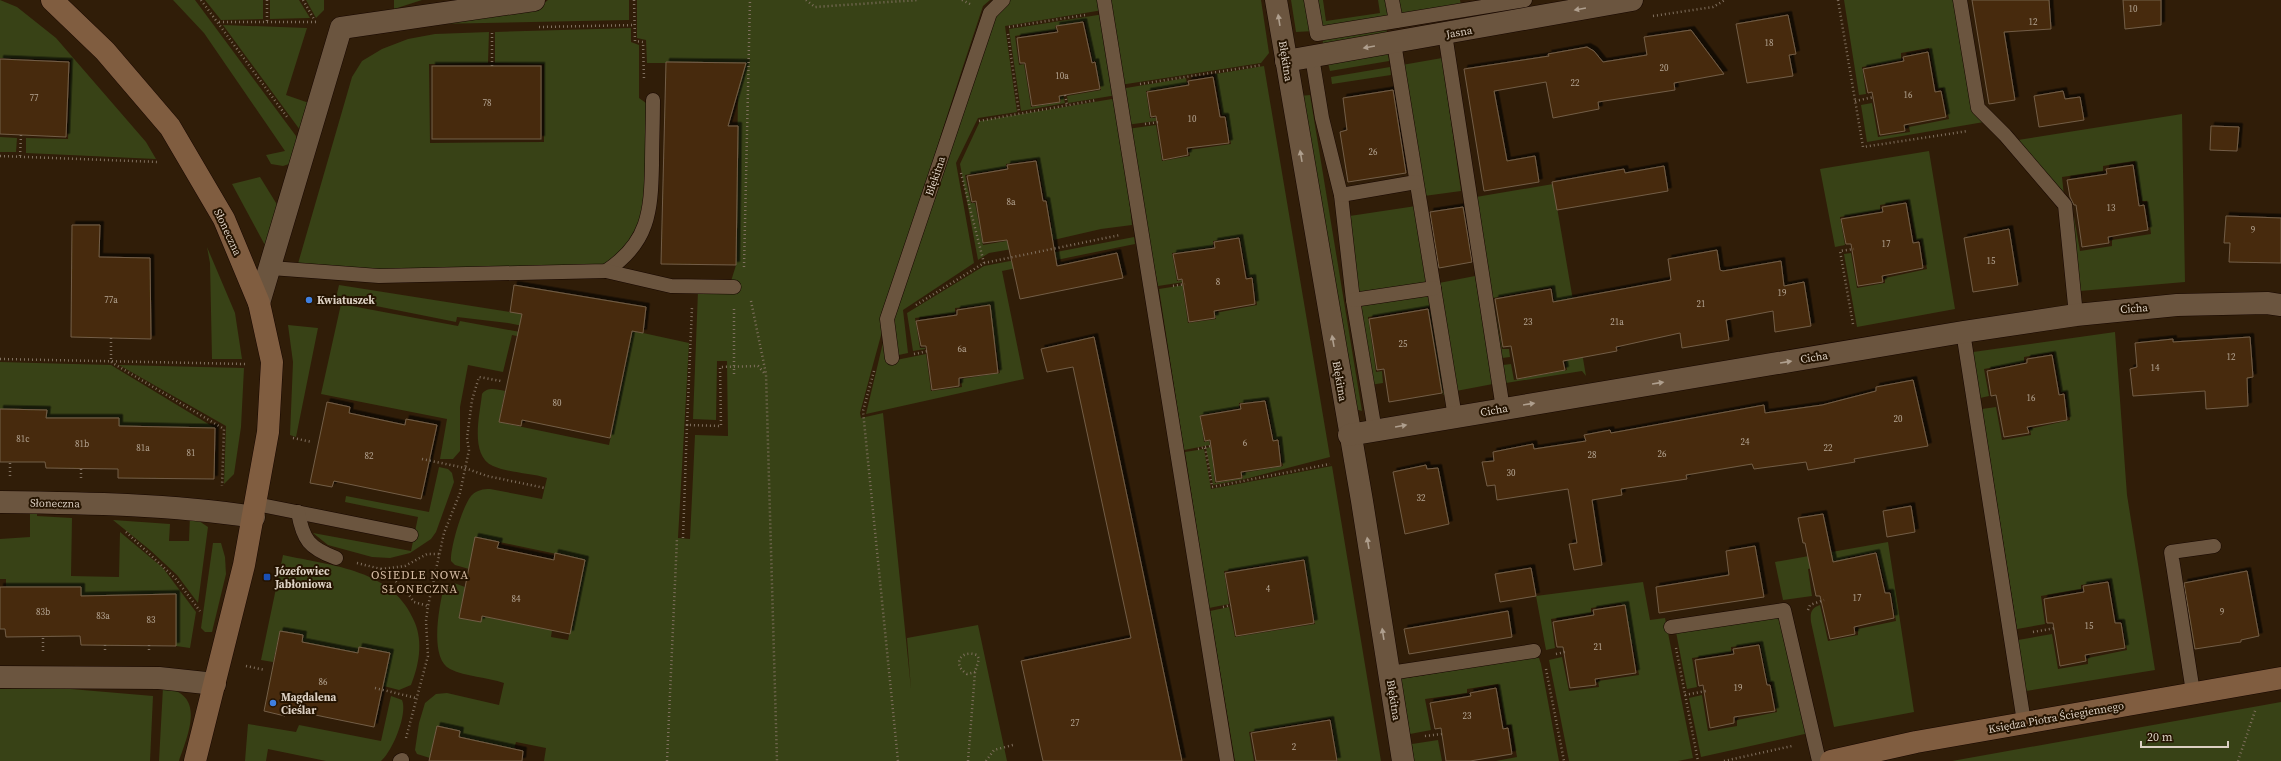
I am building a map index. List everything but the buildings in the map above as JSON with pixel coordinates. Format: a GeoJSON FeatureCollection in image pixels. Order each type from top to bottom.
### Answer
{"type":"FeatureCollection","features":[{"type":"Feature","properties":{"kind":"street","name":"Słoneczna"},"geometry":{"type":"LineString","coordinates":[[52,0],[105,51],[170,127],[224,219],[259,303],[272,362],[268,432],[255,510],[244,565],[195,761]]}},
{"type":"Feature","properties":{"kind":"street"},"geometry":{"type":"LineString","coordinates":[[259,303],[271,268],[341,28],[534,0]]}},
{"type":"Feature","properties":{"kind":"street","name":"Błękitna"},"geometry":{"type":"LineString","coordinates":[[1276,0],[1276,63],[1349,435],[1390,673],[1403,761]]}},
{"type":"Feature","properties":{"kind":"street","name":"Jasna"},"geometry":{"type":"LineString","coordinates":[[1276,63],[1632,0]]}},
{"type":"Feature","properties":{"kind":"street","name":"Cicha"},"geometry":{"type":"LineString","coordinates":[[1349,435],[1963,332],[2076,316],[2177,305],[2267,302],[2281,305]]}},
{"type":"Feature","properties":{"kind":"street","name":"Słoneczna"},"geometry":{"type":"LineString","coordinates":[[0,502],[87,503],[213,511],[255,510]]}},
{"type":"Feature","properties":{"kind":"street"},"geometry":{"type":"LineString","coordinates":[[0,677],[159,678],[215,684]]}},
{"type":"Feature","properties":{"kind":"street","name":"Księdza Piotra Ściegiennego"},"geometry":{"type":"LineString","coordinates":[[1831,761],[1916,742],[2024,722],[2281,678]]}},
{"type":"Feature","properties":{"kind":"lane","name":"Błękitna"},"geometry":{"type":"LineString","coordinates":[[892,358],[887,319],[990,13],[1003,0]]}},
{"type":"Feature","properties":{"kind":"lane"},"geometry":{"type":"LineString","coordinates":[[1311,0],[1317,34],[1396,21],[1465,5],[1525,0]]}},
{"type":"Feature","properties":{"kind":"lane"},"geometry":{"type":"LineString","coordinates":[[1392,0],[1396,21]]}},
{"type":"Feature","properties":{"kind":"lane"},"geometry":{"type":"LineString","coordinates":[[1960,0],[1978,108],[1997,126],[2065,205],[2076,316]]}},
{"type":"Feature","properties":{"kind":"lane"},"geometry":{"type":"LineString","coordinates":[[1104,6],[1227,761]]}},
{"type":"Feature","properties":{"kind":"lane"},"geometry":{"type":"LineString","coordinates":[[1445,34],[1503,409]]}},
{"type":"Feature","properties":{"kind":"lane"},"geometry":{"type":"LineString","coordinates":[[1394,43],[1455,417]]}},
{"type":"Feature","properties":{"kind":"lane"},"geometry":{"type":"LineString","coordinates":[[1312,57],[1322,118],[1341,195],[1353,300],[1375,431]]}},
{"type":"Feature","properties":{"kind":"lane"},"geometry":{"type":"LineString","coordinates":[[606,271],[618,264],[641,236],[651,204],[653,100]]}},
{"type":"Feature","properties":{"kind":"lane"},"geometry":{"type":"LineString","coordinates":[[1341,195],[1416,182]]}},
{"type":"Feature","properties":{"kind":"lane"},"geometry":{"type":"LineString","coordinates":[[271,268],[379,276],[606,271],[671,286],[734,287]]}},
{"type":"Feature","properties":{"kind":"lane"},"geometry":{"type":"LineString","coordinates":[[1353,300],[1434,288]]}},
{"type":"Feature","properties":{"kind":"lane"},"geometry":{"type":"LineString","coordinates":[[1963,332],[1993,512],[2024,722]]}},
{"type":"Feature","properties":{"kind":"lane"},"geometry":{"type":"LineString","coordinates":[[255,510],[298,512],[411,535]]}},
{"type":"Feature","properties":{"kind":"lane"},"geometry":{"type":"LineString","coordinates":[[298,512],[301,530],[310,545],[319,552],[336,558]]}},
{"type":"Feature","properties":{"kind":"lane"},"geometry":{"type":"LineString","coordinates":[[2193,692],[2171,552],[2214,546]]}},
{"type":"Feature","properties":{"kind":"lane"},"geometry":{"type":"LineString","coordinates":[[1671,627],[1784,610],[1819,761]]}},
{"type":"Feature","properties":{"kind":"lane"},"geometry":{"type":"LineString","coordinates":[[1390,673],[1534,651]]}},
{"type":"Feature","properties":{"kind":"path"},"geometry":{"type":"LineString","coordinates":[[201,0],[307,144]]}},
{"type":"Feature","properties":{"kind":"path"},"geometry":{"type":"LineString","coordinates":[[266,0],[267,22]]}},
{"type":"Feature","properties":{"kind":"path"},"geometry":{"type":"LineString","coordinates":[[303,0],[315,22]]}},
{"type":"Feature","properties":{"kind":"path"},"geometry":{"type":"LineString","coordinates":[[634,0],[635,40],[643,42],[644,92],[653,100]]}},
{"type":"Feature","properties":{"kind":"path"},"geometry":{"type":"LineString","coordinates":[[746,273],[744,265],[750,0]]}},
{"type":"Feature","properties":{"kind":"path"},"geometry":{"type":"LineString","coordinates":[[806,0],[815,7],[866,2],[918,0]]}},
{"type":"Feature","properties":{"kind":"path"},"geometry":{"type":"LineString","coordinates":[[1838,0],[1863,148],[1997,126]]}},
{"type":"Feature","properties":{"kind":"path"},"geometry":{"type":"LineString","coordinates":[[1019,113],[1007,28],[1104,6]]}},
{"type":"Feature","properties":{"kind":"path"},"geometry":{"type":"LineString","coordinates":[[218,22],[315,22],[341,28]]}},
{"type":"Feature","properties":{"kind":"path"},"geometry":{"type":"LineString","coordinates":[[532,27],[634,25]]}},
{"type":"Feature","properties":{"kind":"path"},"geometry":{"type":"LineString","coordinates":[[492,28],[492,66]]}},
{"type":"Feature","properties":{"kind":"path"},"geometry":{"type":"LineString","coordinates":[[976,126],[979,120],[1066,105],[1119,92],[1276,63]]}},
{"type":"Feature","properties":{"kind":"path"},"geometry":{"type":"LineString","coordinates":[[1065,95],[1066,105]]}},
{"type":"Feature","properties":{"kind":"path"},"geometry":{"type":"LineString","coordinates":[[1855,101],[1874,98]]}},
{"type":"Feature","properties":{"kind":"path"},"geometry":{"type":"LineString","coordinates":[[20,156],[21,135]]}},
{"type":"Feature","properties":{"kind":"path"},"geometry":{"type":"LineString","coordinates":[[0,156],[191,163]]}},
{"type":"Feature","properties":{"kind":"path"},"geometry":{"type":"LineString","coordinates":[[960,171],[984,263]]}},
{"type":"Feature","properties":{"kind":"path"},"geometry":{"type":"LineString","coordinates":[[911,308],[984,263],[1141,231]]}},
{"type":"Feature","properties":{"kind":"path"},"geometry":{"type":"LineString","coordinates":[[1854,249],[1840,251],[1858,350]]}},
{"type":"Feature","properties":{"kind":"path"},"geometry":{"type":"LineString","coordinates":[[734,374],[734,287],[744,265]]}},
{"type":"Feature","properties":{"kind":"path"},"geometry":{"type":"LineString","coordinates":[[683,538],[693,286]]}},
{"type":"Feature","properties":{"kind":"path"},"geometry":{"type":"LineString","coordinates":[[750,296],[766,374],[777,761]]}},
{"type":"Feature","properties":{"kind":"path"},"geometry":{"type":"LineString","coordinates":[[111,338],[111,362]]}},
{"type":"Feature","properties":{"kind":"path"},"geometry":{"type":"LineString","coordinates":[[0,360],[249,364]]}},
{"type":"Feature","properties":{"kind":"path"},"geometry":{"type":"LineString","coordinates":[[111,362],[224,430],[222,489]]}},
{"type":"Feature","properties":{"kind":"path"},"geometry":{"type":"LineString","coordinates":[[875,365],[863,412],[898,761]]}},
{"type":"Feature","properties":{"kind":"path"},"geometry":{"type":"LineString","coordinates":[[687,425],[721,426],[720,367],[758,366],[766,374]]}},
{"type":"Feature","properties":{"kind":"path"},"geometry":{"type":"LineString","coordinates":[[401,761],[428,656],[426,621],[439,554],[460,493],[469,450],[467,438],[472,400],[479,377],[501,381]]}},
{"type":"Feature","properties":{"kind":"path"},"geometry":{"type":"LineString","coordinates":[[288,437],[312,442]]}},
{"type":"Feature","properties":{"kind":"path"},"geometry":{"type":"LineString","coordinates":[[1177,453],[1212,446]]}},
{"type":"Feature","properties":{"kind":"path"},"geometry":{"type":"LineString","coordinates":[[1205,447],[1212,487],[1353,459]]}},
{"type":"Feature","properties":{"kind":"path"},"geometry":{"type":"LineString","coordinates":[[422,459],[465,468],[487,476],[545,488]]}},
{"type":"Feature","properties":{"kind":"path"},"geometry":{"type":"LineString","coordinates":[[679,508],[684,508]]}},
{"type":"Feature","properties":{"kind":"path"},"geometry":{"type":"LineString","coordinates":[[123,530],[141,544],[175,578],[200,612]]}},
{"type":"Feature","properties":{"kind":"path"},"geometry":{"type":"LineString","coordinates":[[668,761],[677,538]]}},
{"type":"Feature","properties":{"kind":"path"},"geometry":{"type":"LineString","coordinates":[[336,558],[381,569],[404,566],[427,554],[439,554]]}},
{"type":"Feature","properties":{"kind":"path"},"geometry":{"type":"LineString","coordinates":[[381,569],[404,588],[414,602],[428,606]]}},
{"type":"Feature","properties":{"kind":"path"},"geometry":{"type":"LineString","coordinates":[[436,572],[460,577]]}},
{"type":"Feature","properties":{"kind":"path"},"geometry":{"type":"LineString","coordinates":[[1671,627],[1698,761]]}},
{"type":"Feature","properties":{"kind":"path"},"geometry":{"type":"LineString","coordinates":[[42,659],[43,637]]}},
{"type":"Feature","properties":{"kind":"path"},"geometry":{"type":"LineString","coordinates":[[1534,651],[1541,653],[1544,660],[1564,761]]}},
{"type":"Feature","properties":{"kind":"path"},"geometry":{"type":"LineString","coordinates":[[968,761],[975,672],[979,666],[977,655],[970,652],[964,654],[960,659],[959,665],[962,671],[967,674],[975,672]]}},
{"type":"Feature","properties":{"kind":"path"},"geometry":{"type":"LineString","coordinates":[[240,665],[265,670]]}},
{"type":"Feature","properties":{"kind":"path"},"geometry":{"type":"LineString","coordinates":[[375,688],[416,698]]}},
{"type":"Feature","properties":{"kind":"path"},"geometry":{"type":"LineString","coordinates":[[1685,695],[1706,691]]}},
{"type":"Feature","properties":{"kind":"path"},"geometry":{"type":"LineString","coordinates":[[2238,761],[2256,707]]}},
{"type":"Feature","properties":{"kind":"path"},"geometry":{"type":"LineString","coordinates":[[986,761],[994,750],[1014,745]]}},
{"type":"Feature","properties":{"kind":"green space"},"geometry":{"type":"Polygon","coordinates":[[[0,0],[17,7],[56,38],[146,142],[156,159],[26,153],[26,138],[68,139],[71,60],[0,58],[0,0]]]}},
{"type":"Feature","properties":{"kind":"green space"},"geometry":{"type":"Polygon","coordinates":[[[173,0],[195,0],[296,136],[299,146],[292,163],[283,166],[271,164],[266,155],[285,151],[204,33],[173,0]]]}},
{"type":"Feature","properties":{"kind":"green space"},"geometry":{"type":"Polygon","coordinates":[[[205,0],[263,0],[263,19],[221,20],[205,0]]]}},
{"type":"Feature","properties":{"kind":"green space"},"geometry":{"type":"Polygon","coordinates":[[[270,0],[299,0],[310,18],[270,19],[270,0]]]}},
{"type":"Feature","properties":{"kind":"green space"},"geometry":{"type":"Polygon","coordinates":[[[306,0],[324,0],[324,10],[316,18],[306,0]]]}},
{"type":"Feature","properties":{"kind":"green space"},"geometry":{"type":"Polygon","coordinates":[[[394,0],[422,0],[394,9],[394,0]]]}},
{"type":"Feature","properties":{"kind":"green space"},"geometry":{"type":"Polygon","coordinates":[[[548,0],[629,0],[629,20],[433,24],[543,4],[548,0]]]}},
{"type":"Feature","properties":{"kind":"green space"},"geometry":{"type":"Polygon","coordinates":[[[637,0],[990,0],[983,6],[950,107],[888,310],[860,413],[861,418],[883,413],[911,689],[907,638],[978,625],[1007,761],[544,761],[546,748],[516,742],[514,749],[459,737],[460,731],[437,726],[430,758],[417,754],[415,750],[419,723],[425,703],[436,694],[447,693],[499,705],[504,683],[456,672],[444,663],[440,655],[437,631],[444,587],[454,583],[465,587],[459,618],[481,622],[482,616],[552,630],[551,637],[568,640],[585,560],[476,537],[469,569],[455,565],[451,561],[453,546],[461,516],[468,500],[474,493],[480,490],[490,489],[542,499],[547,478],[513,472],[493,466],[486,461],[478,444],[478,423],[482,394],[490,389],[505,391],[499,422],[609,445],[627,359],[512,335],[503,372],[468,365],[460,407],[460,451],[453,459],[440,459],[447,419],[321,394],[341,304],[458,326],[460,321],[628,352],[629,347],[508,323],[457,317],[456,322],[336,298],[339,285],[643,333],[689,343],[678,538],[690,539],[695,435],[728,436],[727,361],[717,361],[716,420],[693,419],[698,291],[728,291],[736,265],[738,89],[743,63],[647,63],[646,40],[637,38],[637,0]]]}},
{"type":"Feature","properties":{"kind":"green space"},"geometry":{"type":"Polygon","coordinates":[[[1005,0],[1101,0],[1103,10],[1005,26],[1017,112],[978,118],[956,163],[974,263],[903,310],[908,353],[894,356],[889,319],[992,14],[1005,0]]]}},
{"type":"Feature","properties":{"kind":"green space"},"geometry":{"type":"Polygon","coordinates":[[[1106,0],[1261,0],[1269,53],[1261,63],[1120,85],[1106,0]]]}},
{"type":"Feature","properties":{"kind":"green space"},"geometry":{"type":"Polygon","coordinates":[[[1291,0],[1309,0],[1314,31],[1296,32],[1291,0]]]}},
{"type":"Feature","properties":{"kind":"green space"},"geometry":{"type":"Polygon","coordinates":[[[1313,0],[1323,0],[1326,21],[1380,13],[1378,0],[1390,0],[1393,20],[1319,32],[1313,0]]]}},
{"type":"Feature","properties":{"kind":"green space"},"geometry":{"type":"Polygon","coordinates":[[[1397,0],[1460,0],[1461,6],[1400,17],[1397,0]]]}},
{"type":"Feature","properties":{"kind":"green space"},"geometry":{"type":"Polygon","coordinates":[[[1844,0],[1953,0],[1972,110],[1984,122],[1867,142],[1861,105],[1872,103],[1878,137],[1910,132],[1909,127],[1949,119],[1943,88],[1938,89],[1929,48],[1901,53],[1901,60],[1862,67],[1866,94],[1859,95],[1844,0]]]}},
{"type":"Feature","properties":{"kind":"green space"},"geometry":{"type":"Polygon","coordinates":[[[1104,14],[1117,95],[1068,103],[1067,96],[1101,90],[1096,61],[1093,61],[1085,21],[1055,26],[1056,30],[1015,36],[1019,65],[1024,64],[1031,107],[1061,102],[1060,97],[1063,96],[1065,103],[1021,111],[1009,29],[1104,14]]]}},
{"type":"Feature","properties":{"kind":"green space"},"geometry":{"type":"Polygon","coordinates":[[[223,25],[307,28],[286,95],[309,103],[300,130],[223,25]]]}},
{"type":"Feature","properties":{"kind":"green space"},"geometry":{"type":"Polygon","coordinates":[[[1386,26],[1388,39],[1324,50],[1322,36],[1386,26]]]}},
{"type":"Feature","properties":{"kind":"green space"},"geometry":{"type":"Polygon","coordinates":[[[631,28],[631,42],[639,45],[639,98],[646,103],[645,204],[636,234],[605,267],[377,271],[297,267],[352,77],[362,61],[382,49],[408,39],[435,34],[489,32],[488,63],[429,64],[430,143],[544,142],[544,64],[495,63],[495,32],[631,28]]]}},
{"type":"Feature","properties":{"kind":"green space"},"geometry":{"type":"Polygon","coordinates":[[[1388,53],[1389,61],[1330,71],[1328,63],[1388,53]]]}},
{"type":"Feature","properties":{"kind":"green space"},"geometry":{"type":"Polygon","coordinates":[[[1442,58],[1461,191],[1424,196],[1402,65],[1442,58]]]}},
{"type":"Feature","properties":{"kind":"green space"},"geometry":{"type":"Polygon","coordinates":[[[1264,66],[1330,457],[1249,478],[1213,485],[1206,448],[1211,447],[1215,483],[1243,478],[1242,473],[1283,466],[1279,439],[1274,440],[1267,400],[1239,403],[1239,408],[1200,415],[1204,442],[1209,441],[1210,445],[1184,450],[1159,289],[1184,285],[1185,289],[1183,290],[1188,323],[1216,319],[1215,313],[1257,305],[1253,277],[1248,277],[1240,237],[1213,241],[1213,247],[1172,253],[1177,281],[1183,280],[1184,282],[1158,286],[1127,129],[1156,125],[1162,161],[1190,156],[1189,150],[1231,144],[1226,115],[1222,115],[1215,74],[1264,66]]]}},
{"type":"Feature","properties":{"kind":"green space"},"geometry":{"type":"Polygon","coordinates":[[[1390,67],[1391,75],[1332,84],[1331,77],[1390,67]]]}},
{"type":"Feature","properties":{"kind":"green space"},"geometry":{"type":"Polygon","coordinates":[[[1186,78],[1187,84],[1146,91],[1150,118],[1156,118],[1156,121],[1126,125],[1120,89],[1186,78]]]}},
{"type":"Feature","properties":{"kind":"green space"},"geometry":{"type":"Polygon","coordinates":[[[1310,95],[1362,411],[1355,409],[1300,96],[1310,95]]]}},
{"type":"Feature","properties":{"kind":"green space"},"geometry":{"type":"Polygon","coordinates":[[[1118,98],[1132,225],[1101,229],[1023,247],[1020,233],[1052,227],[1047,199],[1045,199],[1037,159],[1006,164],[1006,168],[965,175],[971,203],[975,203],[983,245],[1012,240],[1018,248],[989,253],[978,260],[960,164],[980,121],[1118,98]]]}},
{"type":"Feature","properties":{"kind":"green space"},"geometry":{"type":"Polygon","coordinates":[[[2182,114],[2185,282],[2080,291],[2070,217],[2074,217],[2080,251],[2112,246],[2112,240],[2151,234],[2147,201],[2142,201],[2135,161],[2103,166],[2103,171],[2062,177],[2064,196],[2018,140],[2182,114]]]}},
{"type":"Feature","properties":{"kind":"green space"},"geometry":{"type":"Polygon","coordinates":[[[0,137],[17,138],[16,152],[0,152],[0,137]]]}},
{"type":"Feature","properties":{"kind":"green space"},"geometry":{"type":"Polygon","coordinates":[[[1929,151],[1955,309],[1857,327],[1844,254],[1851,253],[1857,288],[1885,283],[1885,278],[1927,269],[1921,240],[1916,240],[1908,200],[1880,205],[1880,210],[1840,217],[1845,245],[1835,247],[1820,169],[1929,151]]]}},
{"type":"Feature","properties":{"kind":"green space"},"geometry":{"type":"Polygon","coordinates":[[[260,177],[281,211],[267,249],[232,184],[260,177]]]}},
{"type":"Feature","properties":{"kind":"green space"},"geometry":{"type":"Polygon","coordinates":[[[1553,184],[1586,376],[1582,371],[1506,383],[1503,365],[1511,364],[1514,380],[1567,370],[1552,287],[1493,298],[1502,349],[1509,349],[1510,357],[1502,358],[1476,197],[1553,184]]]}},
{"type":"Feature","properties":{"kind":"green space"},"geometry":{"type":"Polygon","coordinates":[[[1416,206],[1428,284],[1356,294],[1343,217],[1416,206]]]}},
{"type":"Feature","properties":{"kind":"green space"},"geometry":{"type":"Polygon","coordinates":[[[1134,237],[1135,244],[1002,271],[1024,379],[866,414],[886,330],[891,361],[926,354],[931,391],[962,387],[961,379],[1000,373],[996,344],[992,344],[984,305],[955,308],[955,313],[915,318],[920,348],[925,349],[913,351],[907,313],[984,266],[1134,237]]]}},
{"type":"Feature","properties":{"kind":"green space"},"geometry":{"type":"Polygon","coordinates":[[[207,247],[235,313],[242,359],[212,359],[210,263],[207,247]]]}},
{"type":"Feature","properties":{"kind":"green space"},"geometry":{"type":"Polygon","coordinates":[[[1475,276],[1493,384],[1456,391],[1439,283],[1475,276]]]}},
{"type":"Feature","properties":{"kind":"green space"},"geometry":{"type":"Polygon","coordinates":[[[1431,292],[1448,394],[1443,395],[1429,307],[1368,317],[1376,372],[1382,371],[1383,383],[1370,385],[1357,304],[1431,292]]]}},
{"type":"Feature","properties":{"kind":"green space"},"geometry":{"type":"Polygon","coordinates":[[[288,325],[318,328],[296,437],[290,435],[293,362],[288,325]]]}},
{"type":"Feature","properties":{"kind":"green space"},"geometry":{"type":"Polygon","coordinates":[[[2115,332],[2127,495],[2155,670],[2026,691],[2018,640],[2052,634],[2058,669],[2088,664],[2088,658],[2127,650],[2122,620],[2117,620],[2110,580],[2081,585],[2081,589],[2041,596],[2045,624],[2017,629],[1982,409],[1996,407],[2002,440],[2031,435],[2030,429],[2070,420],[2066,392],[2061,392],[2054,352],[2024,357],[2024,362],[1984,369],[1989,396],[1980,398],[1973,352],[2115,332]]]}},
{"type":"Feature","properties":{"kind":"green space"},"geometry":{"type":"Polygon","coordinates":[[[0,362],[111,365],[215,428],[119,426],[118,418],[46,418],[47,410],[0,409],[0,362]]]}},
{"type":"Feature","properties":{"kind":"green space"},"geometry":{"type":"Polygon","coordinates":[[[119,365],[244,368],[241,427],[234,474],[224,484],[226,426],[119,365]]]}},
{"type":"Feature","properties":{"kind":"green space"},"geometry":{"type":"Polygon","coordinates":[[[1204,449],[1211,489],[1332,466],[1381,761],[1338,761],[1331,718],[1249,732],[1254,761],[1235,761],[1210,611],[1229,607],[1235,637],[1315,624],[1305,559],[1224,571],[1229,604],[1209,608],[1185,452],[1204,449]]]}},
{"type":"Feature","properties":{"kind":"green space"},"geometry":{"type":"Polygon","coordinates":[[[439,467],[448,469],[452,473],[454,482],[436,532],[431,539],[410,553],[390,558],[372,557],[328,545],[313,533],[411,551],[418,517],[345,502],[346,496],[429,512],[439,467]]]}},
{"type":"Feature","properties":{"kind":"green space"},"geometry":{"type":"Polygon","coordinates":[[[30,506],[37,506],[37,516],[72,518],[71,576],[119,577],[120,532],[163,568],[196,612],[190,648],[176,646],[176,594],[81,596],[81,587],[6,587],[6,579],[0,579],[0,539],[30,537],[30,506]]]}},
{"type":"Feature","properties":{"kind":"green space"},"geometry":{"type":"Polygon","coordinates":[[[190,515],[208,527],[198,603],[177,575],[150,550],[113,520],[170,524],[169,541],[189,541],[190,515]]]}},
{"type":"Feature","properties":{"kind":"green space"},"geometry":{"type":"Polygon","coordinates":[[[1888,542],[1914,712],[1834,727],[1811,622],[1812,611],[1820,605],[1828,641],[1858,635],[1858,629],[1896,621],[1891,590],[1887,590],[1877,552],[1848,557],[1849,561],[1808,569],[1812,596],[1783,600],[1775,562],[1888,542]]]}},
{"type":"Feature","properties":{"kind":"green space"},"geometry":{"type":"Polygon","coordinates":[[[213,543],[221,543],[225,557],[226,574],[212,632],[205,632],[201,628],[213,543]]]}},
{"type":"Feature","properties":{"kind":"green space"},"geometry":{"type":"Polygon","coordinates":[[[283,555],[341,567],[360,573],[377,581],[392,591],[405,605],[415,623],[419,638],[418,662],[411,685],[399,690],[376,684],[389,653],[359,647],[358,653],[302,642],[303,635],[280,631],[273,662],[261,660],[283,555]]]}},
{"type":"Feature","properties":{"kind":"green space"},"geometry":{"type":"Polygon","coordinates":[[[1643,582],[1650,620],[1665,618],[1693,758],[1678,761],[1569,761],[1549,660],[1562,657],[1569,691],[1599,687],[1598,681],[1639,675],[1633,644],[1629,644],[1621,603],[1591,608],[1591,613],[1551,619],[1555,648],[1546,650],[1536,596],[1643,582]]]}},
{"type":"Feature","properties":{"kind":"green space"},"geometry":{"type":"Polygon","coordinates":[[[1781,614],[1809,733],[1701,757],[1689,698],[1702,695],[1708,731],[1737,726],[1737,720],[1777,712],[1772,682],[1768,682],[1760,643],[1731,647],[1731,652],[1692,658],[1697,687],[1687,689],[1676,632],[1781,614]]]}},
{"type":"Feature","properties":{"kind":"green space"},"geometry":{"type":"Polygon","coordinates":[[[1533,657],[1539,658],[1541,664],[1559,761],[1496,761],[1517,757],[1511,725],[1506,725],[1498,684],[1467,689],[1467,693],[1425,699],[1431,730],[1410,734],[1401,679],[1533,657]]]}},
{"type":"Feature","properties":{"kind":"green space"},"geometry":{"type":"Polygon","coordinates":[[[163,687],[176,691],[185,697],[190,706],[190,727],[179,761],[159,761],[163,687]]]}},
{"type":"Feature","properties":{"kind":"green space"},"geometry":{"type":"Polygon","coordinates":[[[59,688],[153,696],[150,761],[0,761],[0,689],[59,688]]]}},
{"type":"Feature","properties":{"kind":"green space"},"geometry":{"type":"Polygon","coordinates":[[[391,696],[402,700],[403,714],[398,732],[390,750],[381,761],[326,761],[268,749],[266,761],[245,761],[248,724],[296,732],[299,725],[381,741],[391,696]]]}},
{"type":"Feature","properties":{"kind":"green space"},"geometry":{"type":"Polygon","coordinates":[[[2281,702],[2281,761],[1952,761],[2281,702]]]}},
{"type":"Feature","properties":{"kind":"green space"},"geometry":{"type":"Polygon","coordinates":[[[1438,740],[1442,761],[1414,761],[1412,744],[1438,740]]]}},
{"type":"Feature","properties":{"kind":"place","name":"Kwiatuszek"},"geometry":{"type":"Point","coordinates":[309,300]}},
{"type":"Feature","properties":{"kind":"place","name":"Józefowiec Jabłoniowa"},"geometry":{"type":"Point","coordinates":[267,577]}},
{"type":"Feature","properties":{"kind":"place","name":"Magdalena Cieślar"},"geometry":{"type":"Point","coordinates":[273,703]}},
{"type":"Feature","properties":{"kind":"district","name":"OSIEDLE NOWA SŁONECZNA"},"geometry":{"type":"Point","coordinates":[420,582]}}]}
